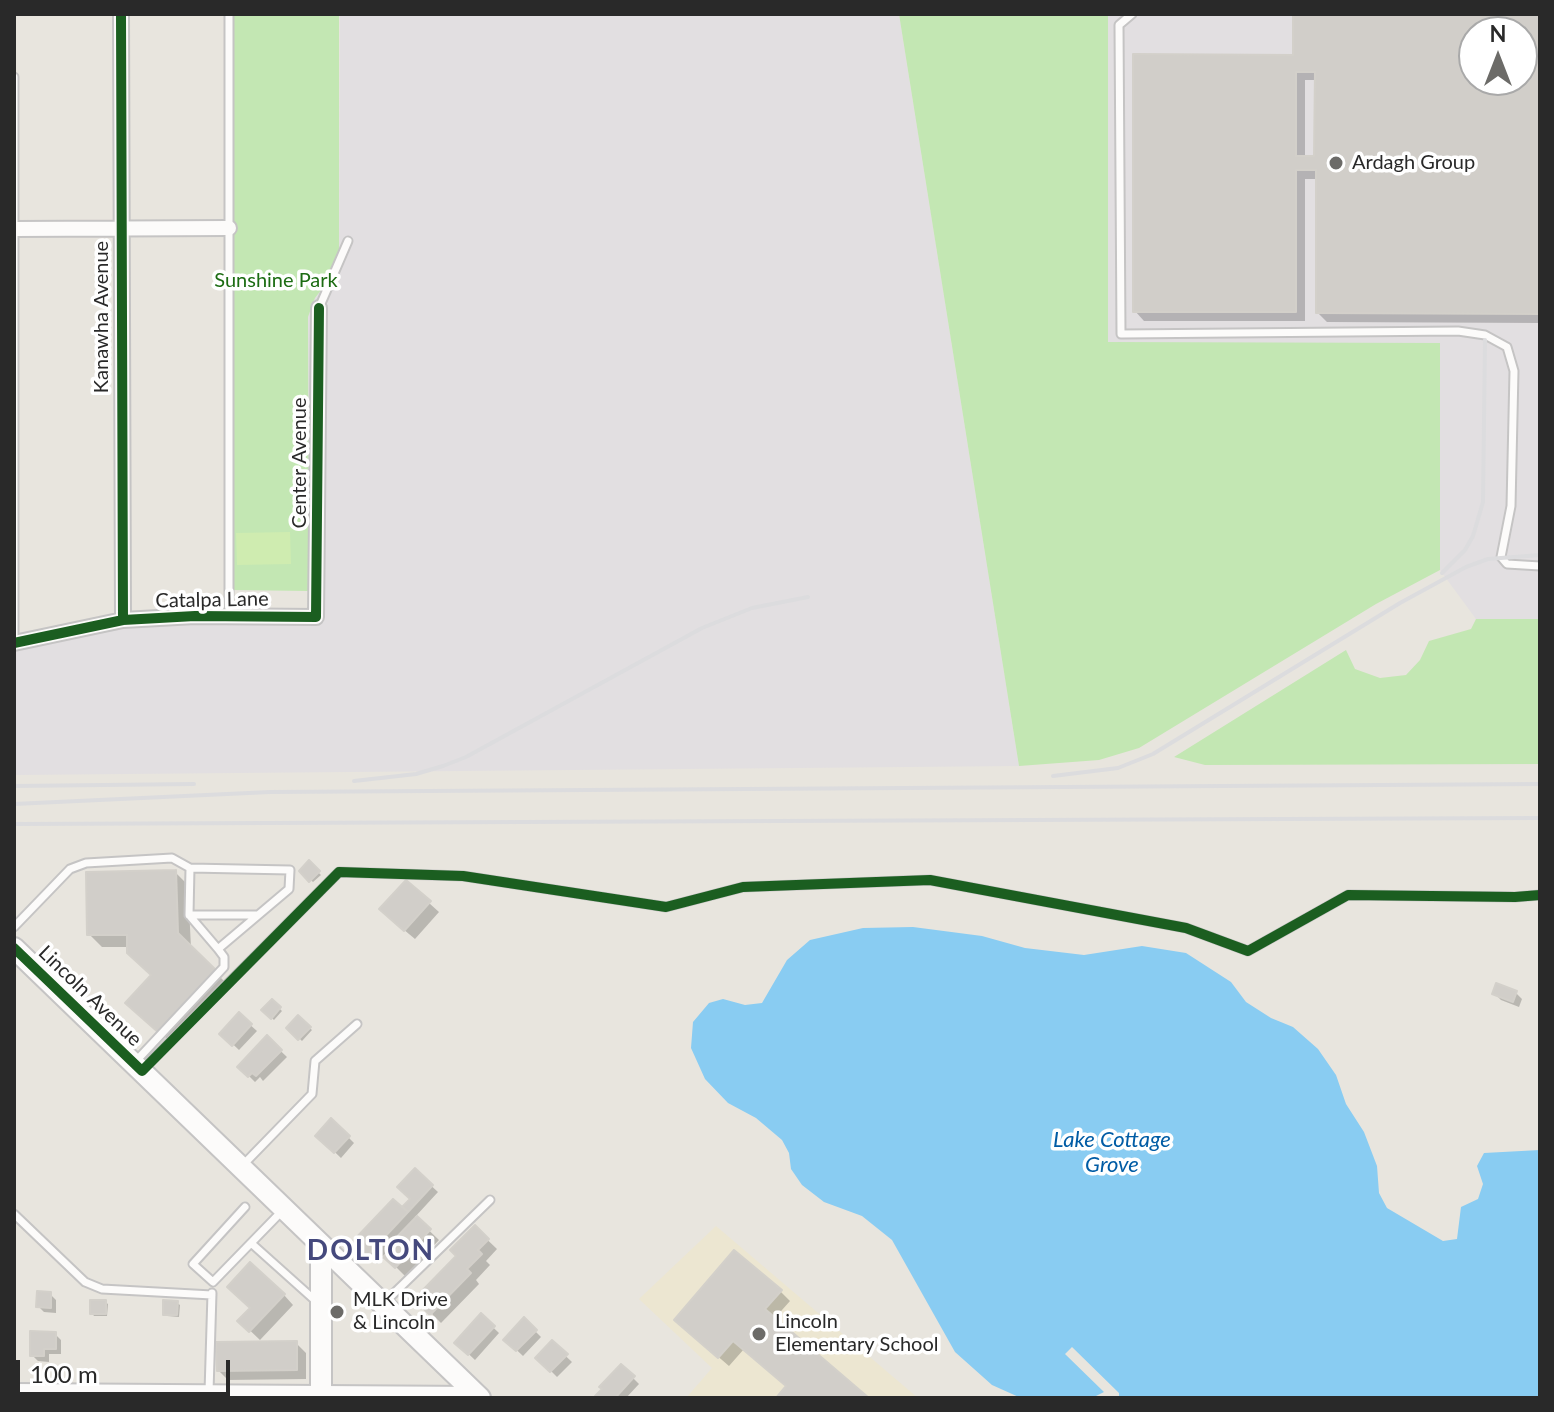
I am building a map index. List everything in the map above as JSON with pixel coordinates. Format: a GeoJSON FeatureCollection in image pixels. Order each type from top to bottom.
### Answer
{"type":"FeatureCollection","features":[{"type":"Feature","properties":{"kind":"street","name":"Kanawha Avenue"},"geometry":{"type":"LineString","coordinates":[[121,14],[123,620]]}},
{"type":"Feature","properties":{"kind":"street"},"geometry":{"type":"LineString","coordinates":[[14,229],[229,228]]}},
{"type":"Feature","properties":{"kind":"street","name":"Center Avenue"},"geometry":{"type":"LineString","coordinates":[[316,617],[319,308]]}},
{"type":"Feature","properties":{"kind":"street","name":"Catalpa Lane"},"geometry":{"type":"LineString","coordinates":[[14,643],[123,620],[316,617]]}},
{"type":"Feature","properties":{"kind":"street","name":"Lincoln Avenue"},"geometry":{"type":"LineString","coordinates":[[14,948],[478,1396]]}},
{"type":"Feature","properties":{"kind":"street"},"geometry":{"type":"LineString","coordinates":[[321,1245],[321,1395]]}},
{"type":"Feature","properties":{"kind":"street"},"geometry":{"type":"LineString","coordinates":[[14,1391],[103,1395],[478,1396]]}},
{"type":"Feature","properties":{"kind":"lane"},"geometry":{"type":"LineString","coordinates":[[229,14],[229,616]]}},
{"type":"Feature","properties":{"kind":"lane"},"geometry":{"type":"LineString","coordinates":[[1132,14],[1119,25],[1121,334],[1458,331],[1485,335],[1507,347],[1514,371],[1511,506],[1501,557],[1507,564],[1540,566]]}},
{"type":"Feature","properties":{"kind":"lane"},"geometry":{"type":"LineString","coordinates":[[14,77],[14,643]]}},
{"type":"Feature","properties":{"kind":"lane"},"geometry":{"type":"LineString","coordinates":[[319,308],[348,241]]}},
{"type":"Feature","properties":{"kind":"lane"},"geometry":{"type":"LineString","coordinates":[[14,927],[70,869],[86,863],[172,858],[190,868],[290,870],[289,889],[218,949]]}},
{"type":"Feature","properties":{"kind":"lane"},"geometry":{"type":"LineString","coordinates":[[138,1067],[224,967],[224,957],[189,915],[190,868]]}},
{"type":"Feature","properties":{"kind":"lane"},"geometry":{"type":"LineString","coordinates":[[138,1067],[339,872],[463,876],[666,907],[743,887],[930,880],[1186,928],[1248,951],[1348,895],[1540,895]]}},
{"type":"Feature","properties":{"kind":"lane"},"geometry":{"type":"LineString","coordinates":[[189,915],[258,915]]}},
{"type":"Feature","properties":{"kind":"lane"},"geometry":{"type":"LineString","coordinates":[[242,1167],[312,1094],[315,1061],[357,1024]]}},
{"type":"Feature","properties":{"kind":"lane"},"geometry":{"type":"LineString","coordinates":[[383,1303],[490,1200]]}},
{"type":"Feature","properties":{"kind":"lane"},"geometry":{"type":"LineString","coordinates":[[213,1282],[193,1264],[245,1207]]}},
{"type":"Feature","properties":{"kind":"lane"},"geometry":{"type":"LineString","coordinates":[[204,1394],[213,1282],[285,1208]]}},
{"type":"Feature","properties":{"kind":"lane"},"geometry":{"type":"LineString","coordinates":[[14,1214],[85,1282],[102,1289],[212,1295]]}},
{"type":"Feature","properties":{"kind":"lane"},"geometry":{"type":"LineString","coordinates":[[251,1243],[321,1305]]}},
{"type":"Feature","properties":{"kind":"shaded area"},"geometry":{"type":"Polygon","coordinates":[[[340,14],[899,14],[1019,766],[14,775],[14,648],[144,625],[309,622],[306,339],[308,317],[315,298],[339,266],[340,14]]]}},
{"type":"Feature","properties":{"kind":"shaded area","name":"Ardagh Group"},"geometry":{"type":"Polygon","coordinates":[[[1108,14],[1540,14],[1540,619],[1476,619],[1440,570],[1439,343],[1108,343],[1108,14]]]}},
{"type":"Feature","properties":{"kind":"shaded area","name":"Lincoln Elementary School"},"geometry":{"type":"Polygon","coordinates":[[[716,1226],[918,1398],[686,1398],[712,1368],[639,1299],[716,1226]]]}},
{"type":"Feature","properties":{"kind":"green space","name":"Sunshine Park"},"geometry":{"type":"Polygon","coordinates":[[[234,14],[339,14],[339,267],[315,298],[308,317],[309,591],[232,590],[234,14]]]}},
{"type":"Feature","properties":{"kind":"green space"},"geometry":{"type":"Polygon","coordinates":[[[899,14],[1108,14],[1108,342],[1440,343],[1440,570],[1376,604],[1139,748],[1099,760],[1019,766],[899,14]]]}},
{"type":"Feature","properties":{"kind":"green space"},"geometry":{"type":"Polygon","coordinates":[[[290,532],[291,564],[237,565],[236,533],[290,532]]]}},
{"type":"Feature","properties":{"kind":"green space"},"geometry":{"type":"Polygon","coordinates":[[[1476,619],[1540,619],[1540,764],[1205,765],[1174,757],[1346,650],[1355,669],[1380,678],[1406,675],[1420,660],[1429,641],[1471,629],[1476,619]]]}},
{"type":"Feature","properties":{"kind":"water","name":"Lake Cottage Grove"},"geometry":{"type":"Polygon","coordinates":[[[913,927],[982,936],[1025,948],[1084,955],[1142,946],[1186,953],[1231,982],[1246,1002],[1293,1027],[1318,1049],[1336,1075],[1346,1104],[1364,1132],[1377,1166],[1379,1193],[1387,1208],[1443,1241],[1457,1239],[1461,1207],[1478,1199],[1483,1184],[1477,1166],[1484,1153],[1540,1150],[1540,1398],[1119,1398],[1119,1393],[1072,1347],[1065,1354],[1104,1392],[1092,1398],[1021,1398],[992,1385],[955,1352],[892,1240],[862,1216],[824,1202],[802,1185],[791,1169],[789,1153],[782,1140],[756,1118],[728,1103],[705,1079],[691,1048],[693,1022],[709,1003],[723,999],[745,1005],[762,1003],[787,960],[810,940],[863,928],[913,927]]]}},
{"type":"Feature","properties":{"kind":"building","name":"Ardagh Group"},"geometry":{"type":"Polygon","coordinates":[[[1540,14],[1540,314],[1316,313],[1316,170],[1296,170],[1296,312],[1133,312],[1133,54],[1293,55],[1293,15],[1540,14]],[[1296,72],[1296,156],[1314,156],[1315,72],[1296,72]]]}},
{"type":"Feature","properties":{"kind":"building"},"geometry":{"type":"Polygon","coordinates":[[[309,860],[320,871],[309,882],[299,871],[309,860]]]}},
{"type":"Feature","properties":{"kind":"building"},"geometry":{"type":"Polygon","coordinates":[[[176,870],[178,933],[217,971],[159,1033],[125,1003],[151,975],[127,953],[127,935],[87,935],[86,872],[176,870]]]}},
{"type":"Feature","properties":{"kind":"building"},"geometry":{"type":"Polygon","coordinates":[[[406,880],[431,901],[404,931],[379,909],[406,880]]]}},
{"type":"Feature","properties":{"kind":"building"},"geometry":{"type":"Polygon","coordinates":[[[1496,983],[1517,991],[1513,1002],[1492,994],[1496,983]]]}},
{"type":"Feature","properties":{"kind":"building"},"geometry":{"type":"Polygon","coordinates":[[[272,999],[281,1007],[271,1019],[261,1010],[272,999]]]}},
{"type":"Feature","properties":{"kind":"building"},"geometry":{"type":"Polygon","coordinates":[[[239,1012],[252,1024],[232,1046],[219,1034],[239,1012]]]}},
{"type":"Feature","properties":{"kind":"building"},"geometry":{"type":"Polygon","coordinates":[[[298,1015],[311,1027],[298,1040],[286,1028],[298,1015]]]}},
{"type":"Feature","properties":{"kind":"building"},"geometry":{"type":"Polygon","coordinates":[[[267,1035],[282,1050],[256,1076],[252,1073],[248,1077],[237,1067],[267,1035]]]}},
{"type":"Feature","properties":{"kind":"building"},"geometry":{"type":"Polygon","coordinates":[[[331,1118],[350,1136],[334,1153],[315,1136],[331,1118]]]}},
{"type":"Feature","properties":{"kind":"building"},"geometry":{"type":"Polygon","coordinates":[[[415,1168],[433,1185],[408,1212],[402,1207],[410,1199],[397,1187],[415,1168]]]}},
{"type":"Feature","properties":{"kind":"building"},"geometry":{"type":"Polygon","coordinates":[[[393,1199],[408,1212],[367,1256],[352,1242],[393,1199]]]}},
{"type":"Feature","properties":{"kind":"building"},"geometry":{"type":"Polygon","coordinates":[[[417,1216],[431,1229],[395,1268],[383,1257],[393,1247],[390,1244],[417,1216]]]}},
{"type":"Feature","properties":{"kind":"building"},"geometry":{"type":"Polygon","coordinates":[[[475,1225],[489,1239],[478,1250],[482,1254],[467,1269],[471,1273],[430,1315],[414,1299],[456,1256],[450,1250],[475,1225]]]}},
{"type":"Feature","properties":{"kind":"building"},"geometry":{"type":"Polygon","coordinates":[[[734,1250],[782,1290],[765,1309],[869,1398],[776,1398],[786,1386],[733,1341],[718,1358],[674,1320],[734,1250]]]}},
{"type":"Feature","properties":{"kind":"building"},"geometry":{"type":"Polygon","coordinates":[[[250,1262],[285,1294],[249,1332],[237,1321],[250,1308],[227,1287],[250,1262]]]}},
{"type":"Feature","properties":{"kind":"building"},"geometry":{"type":"Polygon","coordinates":[[[37,1291],[51,1292],[51,1308],[36,1307],[37,1291]]]}},
{"type":"Feature","properties":{"kind":"building"},"geometry":{"type":"Polygon","coordinates":[[[90,1300],[106,1300],[106,1314],[90,1314],[90,1300]]]}},
{"type":"Feature","properties":{"kind":"building"},"geometry":{"type":"Polygon","coordinates":[[[163,1300],[178,1301],[177,1315],[163,1315],[163,1300]]]}},
{"type":"Feature","properties":{"kind":"building"},"geometry":{"type":"Polygon","coordinates":[[[481,1313],[495,1326],[468,1355],[454,1343],[481,1313]]]}},
{"type":"Feature","properties":{"kind":"building"},"geometry":{"type":"Polygon","coordinates":[[[524,1317],[537,1330],[516,1351],[503,1340],[524,1317]]]}},
{"type":"Feature","properties":{"kind":"building"},"geometry":{"type":"Polygon","coordinates":[[[30,1331],[56,1332],[56,1349],[44,1349],[44,1356],[30,1356],[30,1331]]]}},
{"type":"Feature","properties":{"kind":"building"},"geometry":{"type":"Polygon","coordinates":[[[552,1340],[568,1354],[550,1372],[535,1358],[552,1340]]]}},
{"type":"Feature","properties":{"kind":"building"},"geometry":{"type":"Polygon","coordinates":[[[297,1341],[297,1370],[217,1371],[216,1342],[297,1341]]]}},
{"type":"Feature","properties":{"kind":"building"},"geometry":{"type":"Polygon","coordinates":[[[621,1364],[635,1376],[615,1398],[595,1396],[602,1389],[599,1387],[621,1364]]]}},
{"type":"Feature","properties":{"kind":"railway"},"geometry":{"type":"LineString","coordinates":[[1442,573],[1465,550],[1473,536],[1483,502],[1485,340]]}},
{"type":"Feature","properties":{"kind":"railway"},"geometry":{"type":"LineString","coordinates":[[1053,776],[1118,768],[1153,754],[1400,603],[1466,567],[1488,559],[1540,555]]}},
{"type":"Feature","properties":{"kind":"railway"},"geometry":{"type":"LineString","coordinates":[[354,781],[416,774],[466,757],[702,628],[752,608],[808,597]]}},
{"type":"Feature","properties":{"kind":"railway"},"geometry":{"type":"LineString","coordinates":[[14,786],[194,784]]}},
{"type":"Feature","properties":{"kind":"railway"},"geometry":{"type":"LineString","coordinates":[[14,804],[270,792],[1540,784]]}},
{"type":"Feature","properties":{"kind":"railway"},"geometry":{"type":"LineString","coordinates":[[14,824],[1540,818]]}},
{"type":"Feature","properties":{"kind":"cycle path"},"geometry":{"type":"LineString","coordinates":[[121,14],[123,620]]}},
{"type":"Feature","properties":{"kind":"cycle path"},"geometry":{"type":"LineString","coordinates":[[14,643],[123,620],[195,616],[316,617],[319,308]]}},
{"type":"Feature","properties":{"kind":"cycle path"},"geometry":{"type":"LineString","coordinates":[[14,948],[142,1071],[339,872],[463,876],[666,907],[743,887],[930,880],[1186,928],[1248,951],[1348,895],[1540,895]]}},
{"type":"Feature","properties":{"kind":"place","name":"Ardagh Group"},"geometry":{"type":"Point","coordinates":[1336,163]}},
{"type":"Feature","properties":{"kind":"place","name":"MLK Drive & Lincoln"},"geometry":{"type":"Point","coordinates":[337,1312]}},
{"type":"Feature","properties":{"kind":"place","name":"Lincoln Elementary School"},"geometry":{"type":"Point","coordinates":[759,1334]}},
{"type":"Feature","properties":{"kind":"district","name":"DOLTON"},"geometry":{"type":"Point","coordinates":[371,1251]}}]}
